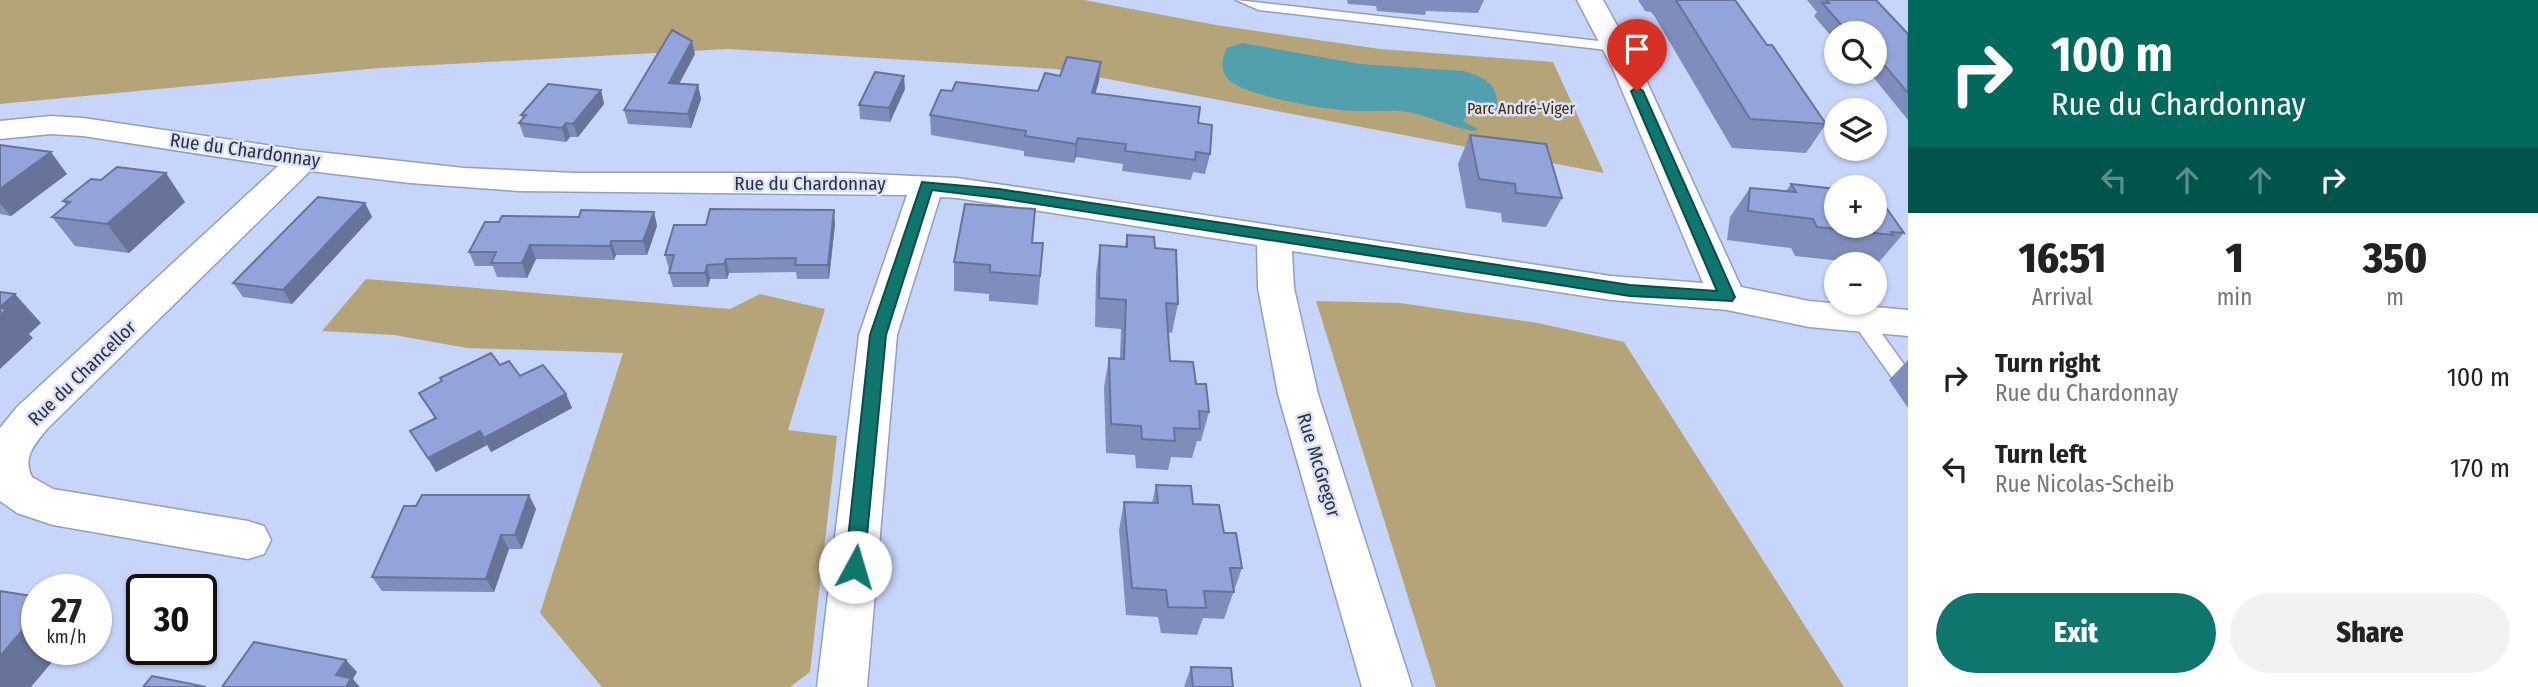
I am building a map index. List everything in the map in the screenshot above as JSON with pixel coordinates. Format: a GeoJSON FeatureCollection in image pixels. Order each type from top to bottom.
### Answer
{"type":"FeatureCollection","features":[{"type":"Feature","properties":{"kind":"street"},"geometry":{"type":"LineString","coordinates":[[1590,0],[1616,47],[1657,134],[1727,297]]}},
{"type":"Feature","properties":{"kind":"street","name":"Rue du Chardonnay"},"geometry":{"type":"LineString","coordinates":[[0,130],[51,125],[83,127],[304,159],[516,181],[927,185],[999,193],[1650,293],[1727,297],[1809,314],[1908,323]]}},
{"type":"Feature","properties":{"kind":"street","name":"Rue du Chancellor"},"geometry":{"type":"LineString","coordinates":[[248,540],[53,508],[27,500],[10,488],[4,471],[9,449],[33,418],[304,159]]}},
{"type":"Feature","properties":{"kind":"street"},"geometry":{"type":"LineString","coordinates":[[842,687],[878,335],[927,185]]}},
{"type":"Feature","properties":{"kind":"street","name":"Rue McGregor"},"geometry":{"type":"LineString","coordinates":[[1274,237],[1278,300],[1297,394],[1387,687]]}},
{"type":"Feature","properties":{"kind":"lane"},"geometry":{"type":"LineString","coordinates":[[1243,0],[1259,6],[1309,6],[1616,47]]}},
{"type":"Feature","properties":{"kind":"lane"},"geometry":{"type":"LineString","coordinates":[[1860,318],[1905,381]]}},
{"type":"Feature","properties":{"kind":"green space","name":"Parc André-Viger"},"geometry":{"type":"Polygon","coordinates":[[[0,0],[1084,0],[1216,25],[1380,49],[1553,62],[1604,173],[1055,69],[728,49],[379,68],[0,104],[0,0]]]}},
{"type":"Feature","properties":{"kind":"green space"},"geometry":{"type":"Polygon","coordinates":[[[366,279],[730,309],[760,294],[825,309],[788,430],[837,436],[810,672],[790,687],[602,687],[540,613],[623,353],[467,348],[394,335],[322,331],[366,279]]]}},
{"type":"Feature","properties":{"kind":"green space"},"geometry":{"type":"Polygon","coordinates":[[[1316,301],[1400,303],[1538,323],[1624,342],[1844,687],[1436,687],[1316,301]]]}},
{"type":"Feature","properties":{"kind":"shaded area"},"geometry":{"type":"Polygon","coordinates":[[[1242,43],[1360,64],[1463,71],[1489,83],[1496,93],[1497,109],[1491,111],[1474,106],[1463,121],[1478,129],[1473,131],[1409,112],[1345,110],[1268,96],[1236,85],[1227,78],[1223,70],[1222,63],[1227,48],[1242,43]]]}},
{"type":"Feature","properties":{"kind":"building"},"geometry":{"type":"Polygon","coordinates":[[[1676,0],[1735,0],[1767,45],[1772,45],[1824,124],[1750,119],[1676,0]]]}},
{"type":"Feature","properties":{"kind":"building"},"geometry":{"type":"Polygon","coordinates":[[[1826,0],[1876,0],[1908,34],[1908,93],[1887,68],[1887,21],[1838,21],[1822,3],[1829,3],[1826,0]]]}},
{"type":"Feature","properties":{"kind":"building"},"geometry":{"type":"Polygon","coordinates":[[[672,30],[692,41],[669,83],[698,85],[688,114],[624,110],[672,30]]]}},
{"type":"Feature","properties":{"kind":"building"},"geometry":{"type":"Polygon","coordinates":[[[1067,57],[1101,62],[1092,93],[1200,107],[1198,123],[1212,125],[1210,154],[1196,152],[1195,160],[1125,151],[1126,144],[1078,138],[1076,144],[1025,136],[1026,131],[930,115],[941,90],[952,91],[956,82],[1038,91],[1045,73],[1060,76],[1067,57]]]}},
{"type":"Feature","properties":{"kind":"building"},"geometry":{"type":"Polygon","coordinates":[[[875,72],[904,76],[889,108],[859,105],[875,72]]]}},
{"type":"Feature","properties":{"kind":"building"},"geometry":{"type":"Polygon","coordinates":[[[548,84],[601,90],[573,124],[566,123],[562,128],[519,123],[526,115],[521,115],[548,84]]]}},
{"type":"Feature","properties":{"kind":"building"},"geometry":{"type":"Polygon","coordinates":[[[1470,135],[1546,144],[1562,198],[1516,193],[1515,184],[1479,179],[1470,135]]]}},
{"type":"Feature","properties":{"kind":"building"},"geometry":{"type":"Polygon","coordinates":[[[0,145],[51,152],[0,189],[0,145]]]}},
{"type":"Feature","properties":{"kind":"building"},"geometry":{"type":"Polygon","coordinates":[[[117,167],[166,173],[107,224],[52,217],[70,202],[63,201],[91,179],[101,180],[117,167]]]}},
{"type":"Feature","properties":{"kind":"building"},"geometry":{"type":"Polygon","coordinates":[[[1791,184],[1824,188],[1824,228],[1817,227],[1813,219],[1748,211],[1750,188],[1796,192],[1791,184]]]}},
{"type":"Feature","properties":{"kind":"building"},"geometry":{"type":"Polygon","coordinates":[[[318,197],[365,203],[283,290],[233,283],[318,197]]]}},
{"type":"Feature","properties":{"kind":"building"},"geometry":{"type":"Polygon","coordinates":[[[965,204],[1035,209],[1032,243],[1043,243],[1040,276],[990,272],[990,265],[954,262],[965,204]]]}},
{"type":"Feature","properties":{"kind":"building"},"geometry":{"type":"Polygon","coordinates":[[[710,209],[834,210],[828,265],[795,265],[796,258],[726,259],[724,264],[707,265],[705,273],[669,273],[674,255],[665,255],[674,225],[706,225],[710,209]]]}},
{"type":"Feature","properties":{"kind":"building"},"geometry":{"type":"Polygon","coordinates":[[[1887,209],[1904,233],[1891,232],[1893,235],[1887,234],[1887,209]]]}},
{"type":"Feature","properties":{"kind":"building"},"geometry":{"type":"Polygon","coordinates":[[[581,210],[654,212],[643,241],[611,241],[610,246],[530,245],[522,263],[491,263],[496,252],[469,252],[485,222],[499,222],[502,216],[579,217],[581,210]]]}},
{"type":"Feature","properties":{"kind":"building"},"geometry":{"type":"Polygon","coordinates":[[[1127,235],[1154,237],[1155,248],[1176,250],[1178,304],[1166,303],[1170,361],[1193,362],[1196,384],[1206,384],[1209,412],[1199,411],[1200,429],[1174,428],[1175,441],[1142,439],[1141,426],[1111,424],[1109,358],[1124,359],[1126,300],[1099,298],[1100,245],[1127,247],[1127,235]]]}},
{"type":"Feature","properties":{"kind":"building"},"geometry":{"type":"Polygon","coordinates":[[[0,292],[15,294],[0,307],[0,292]]]}},
{"type":"Feature","properties":{"kind":"building"},"geometry":{"type":"Polygon","coordinates":[[[491,353],[500,365],[509,361],[520,376],[543,365],[566,394],[484,438],[480,431],[428,458],[410,431],[436,418],[419,393],[442,381],[440,378],[491,353]]]}},
{"type":"Feature","properties":{"kind":"building"},"geometry":{"type":"Polygon","coordinates":[[[1156,485],[1191,486],[1193,504],[1219,505],[1224,533],[1236,533],[1242,568],[1230,568],[1234,592],[1204,591],[1206,608],[1168,607],[1166,590],[1132,588],[1124,502],[1158,503],[1156,485]]]}},
{"type":"Feature","properties":{"kind":"building"},"geometry":{"type":"Polygon","coordinates":[[[422,495],[529,495],[515,535],[501,535],[486,579],[372,577],[404,506],[416,506],[422,495]]]}},
{"type":"Feature","properties":{"kind":"building"},"geometry":{"type":"Polygon","coordinates":[[[0,591],[21,594],[21,632],[0,656],[0,591]]]}},
{"type":"Feature","properties":{"kind":"building"},"geometry":{"type":"Polygon","coordinates":[[[254,642],[346,660],[336,675],[351,678],[346,687],[222,687],[254,642]]]}},
{"type":"Feature","properties":{"kind":"building"},"geometry":{"type":"Polygon","coordinates":[[[1191,667],[1231,668],[1233,687],[1193,687],[1191,667]]]}},
{"type":"Feature","properties":{"kind":"building"},"geometry":{"type":"Polygon","coordinates":[[[152,676],[206,687],[143,687],[152,676]]]}},
{"type":"Feature","properties":{"kind":"route"},"geometry":{"type":"LineString","coordinates":[[855,567],[878,335],[927,185],[999,193],[1650,293],[1727,297],[1637,91]]}}]}
